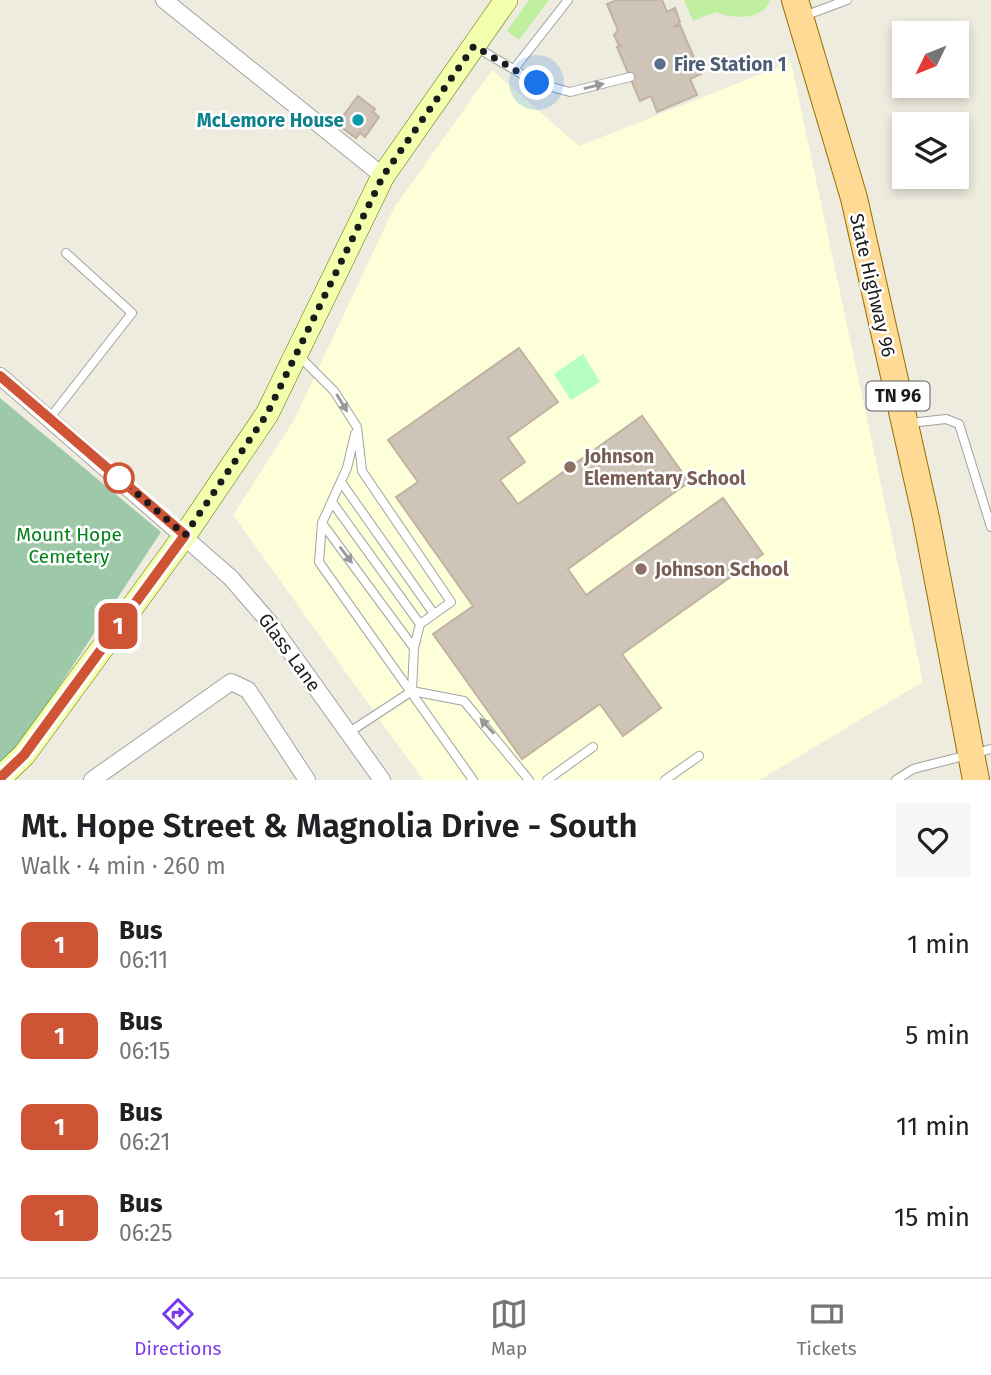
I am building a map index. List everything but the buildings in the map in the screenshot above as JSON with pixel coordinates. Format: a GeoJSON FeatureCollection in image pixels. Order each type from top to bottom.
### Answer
{"type":"FeatureCollection","features":[{"type":"Feature","properties":{"kind":"main road","name":"State Highway 96"},"geometry":{"type":"LineString","coordinates":[[798,9],[854,198],[981,751],[976,780]]}},
{"type":"Feature","properties":{"kind":"street"},"geometry":{"type":"LineString","coordinates":[[164,0],[383,176]]}},
{"type":"Feature","properties":{"kind":"street"},"geometry":{"type":"LineString","coordinates":[[0,778],[24,755],[185,535],[267,414],[383,176],[506,0]]}},
{"type":"Feature","properties":{"kind":"street","name":"Glass Lane"},"geometry":{"type":"LineString","coordinates":[[0,376],[231,578],[269,622],[382,780]]}},
{"type":"Feature","properties":{"kind":"street"},"geometry":{"type":"LineString","coordinates":[[92,780],[231,682],[248,690],[307,780]]}},
{"type":"Feature","properties":{"kind":"lane"},"geometry":{"type":"LineString","coordinates":[[514,69],[568,0]]}},
{"type":"Feature","properties":{"kind":"lane"},"geometry":{"type":"LineString","coordinates":[[798,9],[848,0]]}},
{"type":"Feature","properties":{"kind":"lane"},"geometry":{"type":"LineString","coordinates":[[474,46],[537,83],[570,92],[630,77]]}},
{"type":"Feature","properties":{"kind":"lane"},"geometry":{"type":"LineString","coordinates":[[49,419],[132,313],[66,253]]}},
{"type":"Feature","properties":{"kind":"lane"},"geometry":{"type":"LineString","coordinates":[[296,353],[334,391],[357,428],[362,471],[451,602],[420,624],[414,648],[412,691]]}},
{"type":"Feature","properties":{"kind":"lane"},"geometry":{"type":"LineString","coordinates":[[905,424],[946,419],[958,424],[991,527]]}},
{"type":"Feature","properties":{"kind":"lane"},"geometry":{"type":"LineString","coordinates":[[357,428],[341,482],[322,523],[318,562],[473,780]]}},
{"type":"Feature","properties":{"kind":"lane"},"geometry":{"type":"LineString","coordinates":[[341,482],[434,614]]}},
{"type":"Feature","properties":{"kind":"lane"},"geometry":{"type":"LineString","coordinates":[[332,502],[420,624]]}},
{"type":"Feature","properties":{"kind":"lane"},"geometry":{"type":"LineString","coordinates":[[322,523],[414,648]]}},
{"type":"Feature","properties":{"kind":"lane"},"geometry":{"type":"LineString","coordinates":[[348,733],[412,691],[464,701],[529,780]]}},
{"type":"Feature","properties":{"kind":"lane"},"geometry":{"type":"LineString","coordinates":[[547,780],[593,747]]}},
{"type":"Feature","properties":{"kind":"lane"},"geometry":{"type":"LineString","coordinates":[[897,780],[913,769],[981,751]]}},
{"type":"Feature","properties":{"kind":"lane"},"geometry":{"type":"LineString","coordinates":[[664,780],[699,756]]}},
{"type":"Feature","properties":{"kind":"shaded area","name":"Johnson Elementary School"},"geometry":{"type":"Polygon","coordinates":[[[791,62],[923,682],[760,780],[423,780],[233,515],[294,420],[394,208],[492,70],[579,146],[791,62]]]}},
{"type":"Feature","properties":{"kind":"green space"},"geometry":{"type":"Polygon","coordinates":[[[529,0],[549,0],[519,40],[507,31],[529,0]]]}},
{"type":"Feature","properties":{"kind":"green space"},"geometry":{"type":"Polygon","coordinates":[[[684,0],[770,0],[761,12],[754,15],[738,17],[715,12],[693,21],[684,0]]]}},
{"type":"Feature","properties":{"kind":"green space"},"geometry":{"type":"Polygon","coordinates":[[[583,354],[600,382],[571,400],[554,374],[583,354]]]}},
{"type":"Feature","properties":{"kind":"green space","name":"Mount Hope Cemetery"},"geometry":{"type":"Polygon","coordinates":[[[0,398],[161,532],[0,776],[0,398]]]}},
{"type":"Feature","properties":{"kind":"bus line","name":"1"},"geometry":{"type":"LineString","coordinates":[[0,376],[185,535],[24,755],[0,778]]}},
{"type":"Feature","properties":{"kind":"place","name":"Fire Station 1"},"geometry":{"type":"Point","coordinates":[660,64]}},
{"type":"Feature","properties":{"kind":"place","name":"McLemore House"},"geometry":{"type":"Point","coordinates":[358,120]}},
{"type":"Feature","properties":{"kind":"place","name":"Johnson Elementary School"},"geometry":{"type":"Point","coordinates":[570,467]}},
{"type":"Feature","properties":{"kind":"place","name":"Johnson School"},"geometry":{"type":"Point","coordinates":[641,569]}},
{"type":"Feature","properties":{"kind":"route"},"geometry":{"type":"LineString","coordinates":[[119,478],[185,535],[267,414],[383,176],[474,46],[537,83]]}}]}
